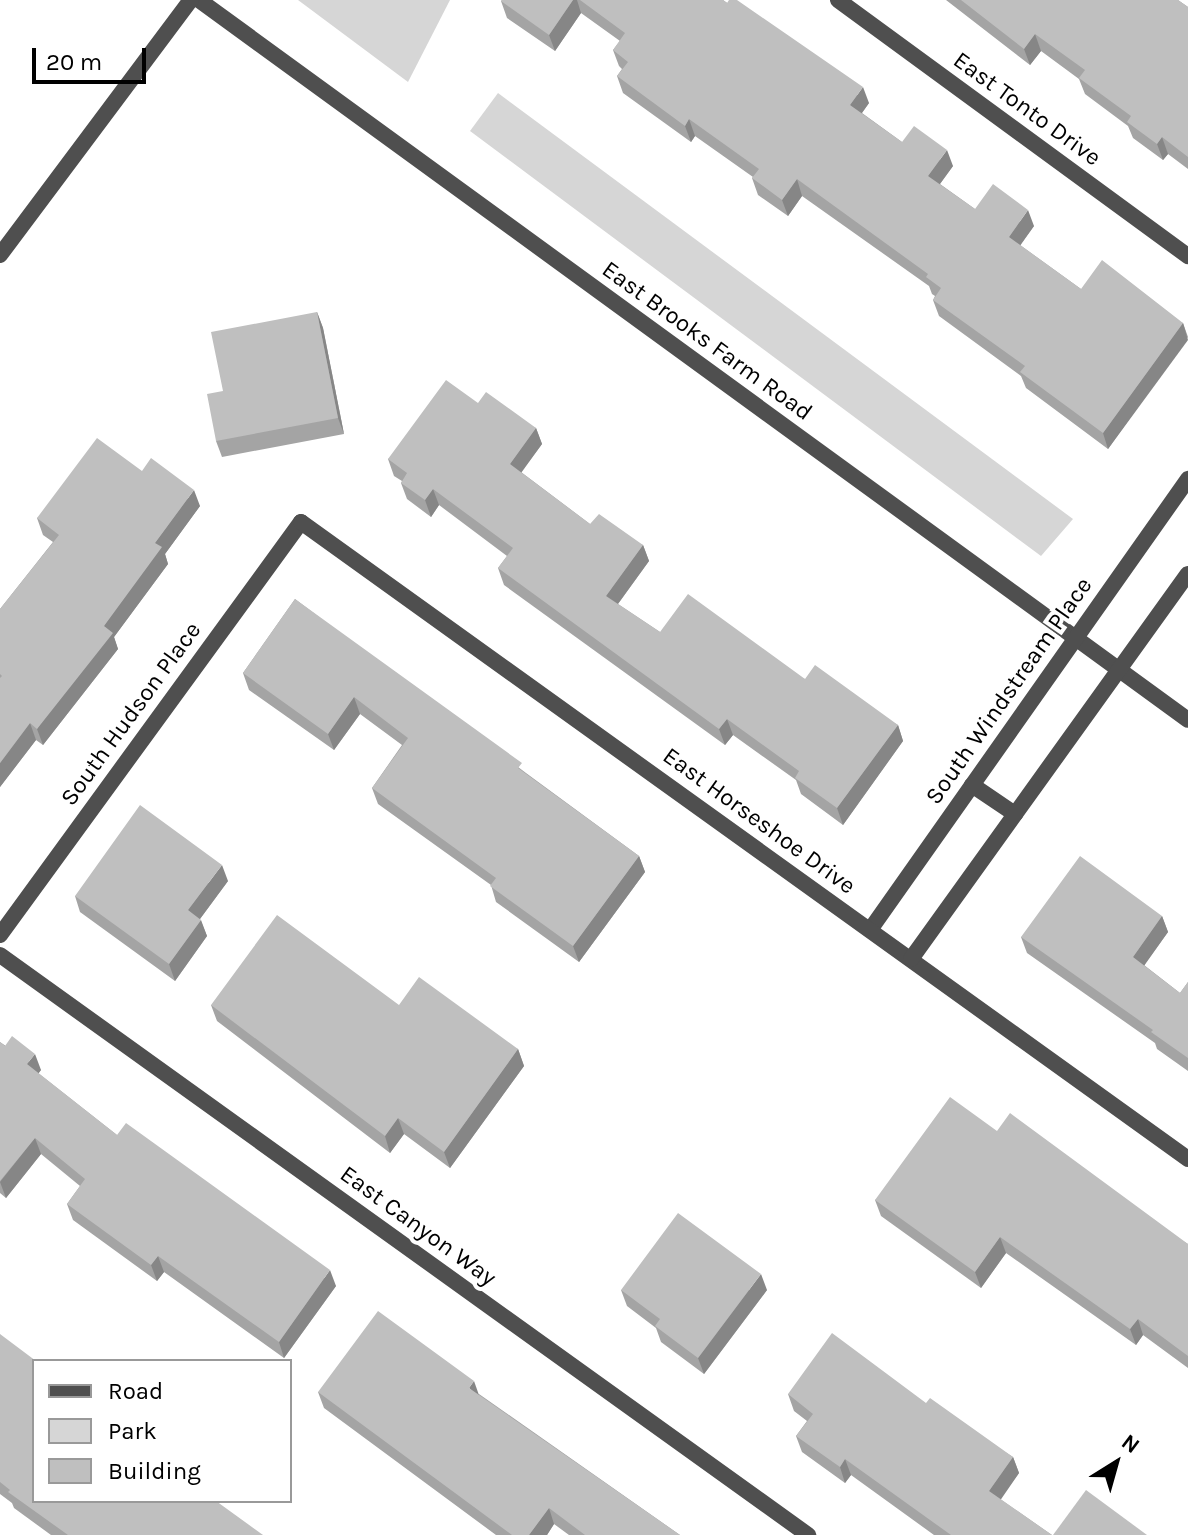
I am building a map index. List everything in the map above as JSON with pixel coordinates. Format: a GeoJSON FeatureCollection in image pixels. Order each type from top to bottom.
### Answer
{"type":"FeatureCollection","features":[{"type":"Feature","properties":{"kind":"street"},"geometry":{"type":"LineString","coordinates":[[0,255],[191,0]]}},
{"type":"Feature","properties":{"kind":"street","name":"East Brooks Farm Road"},"geometry":{"type":"LineString","coordinates":[[199,0],[1188,720]]}},
{"type":"Feature","properties":{"kind":"street","name":"East Tonto Drive"},"geometry":{"type":"LineString","coordinates":[[838,0],[1188,256]]}},
{"type":"Feature","properties":{"kind":"street","name":"South Windstream Place"},"geometry":{"type":"LineString","coordinates":[[870,930],[1188,479]]}},
{"type":"Feature","properties":{"kind":"street","name":"East Horseshoe Drive"},"geometry":{"type":"LineString","coordinates":[[301,522],[1188,1159]]}},
{"type":"Feature","properties":{"kind":"street","name":"South Hudson Place"},"geometry":{"type":"LineString","coordinates":[[0,935],[301,522]]}},
{"type":"Feature","properties":{"kind":"street"},"geometry":{"type":"LineString","coordinates":[[911,959],[1188,574]]}},
{"type":"Feature","properties":{"kind":"street"},"geometry":{"type":"LineString","coordinates":[[972,785],[1015,814]]}},
{"type":"Feature","properties":{"kind":"street","name":"East Canyon Way"},"geometry":{"type":"LineString","coordinates":[[0,955],[808,1535]]}},
{"type":"Feature","properties":{"kind":"green space"},"geometry":{"type":"Polygon","coordinates":[[[298,0],[450,0],[408,82],[298,0]]]}},
{"type":"Feature","properties":{"kind":"green space"},"geometry":{"type":"Polygon","coordinates":[[[498,93],[1073,519],[1041,556],[470,131],[498,93]]]}},
{"type":"Feature","properties":{"kind":"building"},"geometry":{"type":"Polygon","coordinates":[[[502,0],[573,0],[549,35],[502,0]]]}},
{"type":"Feature","properties":{"kind":"building"},"geometry":{"type":"Polygon","coordinates":[[[580,0],[723,0],[727,3],[737,0],[863,87],[850,105],[902,142],[914,126],[947,150],[928,176],[975,209],[993,184],[1028,210],[1009,237],[1081,289],[1102,260],[1183,323],[1103,433],[1020,372],[1025,366],[933,300],[941,288],[926,277],[928,274],[797,179],[782,200],[752,178],[759,169],[689,119],[685,126],[617,76],[628,62],[613,50],[625,33],[580,0]]]}},
{"type":"Feature","properties":{"kind":"building"},"geometry":{"type":"Polygon","coordinates":[[[961,0],[1178,0],[1188,7],[1188,157],[1162,137],[1157,144],[1127,122],[1131,116],[1079,78],[1085,70],[1035,34],[1024,49],[961,0]]]}},
{"type":"Feature","properties":{"kind":"building"},"geometry":{"type":"Polygon","coordinates":[[[317,312],[338,418],[216,441],[207,394],[223,391],[211,332],[317,312]]]}},
{"type":"Feature","properties":{"kind":"building"},"geometry":{"type":"Polygon","coordinates":[[[446,380],[478,403],[486,392],[536,428],[510,464],[590,524],[599,514],[643,545],[606,596],[660,632],[688,594],[805,679],[815,665],[898,725],[837,808],[795,778],[799,771],[727,719],[719,729],[498,568],[513,548],[433,489],[425,500],[401,483],[407,473],[388,459],[446,380]]]}},
{"type":"Feature","properties":{"kind":"building"},"geometry":{"type":"Polygon","coordinates":[[[97,438],[142,471],[151,458],[194,490],[155,543],[162,547],[104,626],[113,633],[37,729],[30,723],[0,763],[0,609],[59,535],[37,518],[97,438]]]}},
{"type":"Feature","properties":{"kind":"building"},"geometry":{"type":"Polygon","coordinates":[[[295,599],[522,763],[518,768],[639,856],[573,946],[490,886],[496,878],[372,788],[408,738],[354,697],[328,734],[243,673],[295,599]]]}},
{"type":"Feature","properties":{"kind":"building"},"geometry":{"type":"Polygon","coordinates":[[[140,805],[222,865],[188,910],[201,920],[169,964],[75,896],[140,805]]]}},
{"type":"Feature","properties":{"kind":"building"},"geometry":{"type":"Polygon","coordinates":[[[1080,856],[1162,916],[1133,957],[1180,993],[1188,982],[1188,1058],[1021,937],[1080,856]]]}},
{"type":"Feature","properties":{"kind":"building"},"geometry":{"type":"Polygon","coordinates":[[[277,915],[399,1005],[419,977],[518,1049],[444,1152],[398,1118],[385,1136],[211,1005],[277,915]]]}},
{"type":"Feature","properties":{"kind":"building"},"geometry":{"type":"Polygon","coordinates":[[[12,1036],[35,1054],[27,1064],[117,1135],[126,1123],[330,1270],[279,1342],[158,1256],[151,1265],[67,1204],[85,1179],[35,1138],[0,1181],[0,1042],[5,1046],[12,1036]]]}},
{"type":"Feature","properties":{"kind":"building"},"geometry":{"type":"Polygon","coordinates":[[[950,1097],[997,1131],[1010,1113],[1188,1244],[1188,1356],[1138,1319],[1130,1329],[1000,1237],[975,1272],[875,1200],[950,1097]]]}},
{"type":"Feature","properties":{"kind":"building"},"geometry":{"type":"Polygon","coordinates":[[[678,1213],[761,1274],[698,1358],[655,1326],[660,1319],[621,1290],[678,1213]]]}},
{"type":"Feature","properties":{"kind":"building"},"geometry":{"type":"Polygon","coordinates":[[[378,1311],[474,1381],[469,1388],[680,1535],[585,1535],[549,1508],[529,1535],[512,1535],[318,1392],[378,1311]]]}},
{"type":"Feature","properties":{"kind":"building"},"geometry":{"type":"Polygon","coordinates":[[[832,1333],[926,1403],[930,1398],[1013,1457],[989,1491],[1052,1535],[951,1535],[845,1459],[840,1467],[796,1436],[813,1414],[788,1394],[832,1333]]]}},
{"type":"Feature","properties":{"kind":"building"},"geometry":{"type":"Polygon","coordinates":[[[0,1334],[33,1359],[32,1503],[219,1503],[263,1535],[68,1535],[8,1492],[10,1490],[0,1482],[0,1334]]]}},
{"type":"Feature","properties":{"kind":"building"},"geometry":{"type":"Polygon","coordinates":[[[1086,1490],[1147,1535],[1053,1535],[1086,1490]]]}}]}
